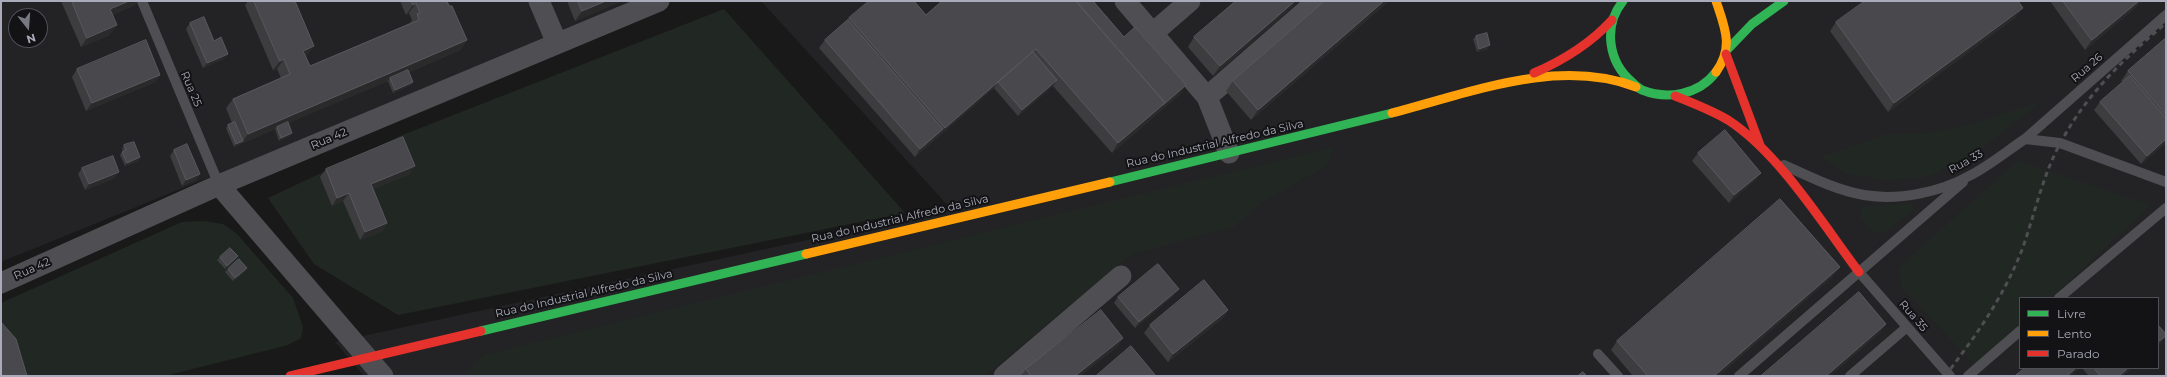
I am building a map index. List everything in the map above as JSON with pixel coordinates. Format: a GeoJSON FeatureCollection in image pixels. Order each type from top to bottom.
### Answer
{"type":"FeatureCollection","features":[{"type":"Feature","properties":{"kind":"street"},"geometry":{"type":"LineString","coordinates":[[539,1],[557,43]]}},
{"type":"Feature","properties":{"kind":"street","name":"Rua 42"},"geometry":{"type":"LineString","coordinates":[[1,283],[219,185],[659,1]]}},
{"type":"Feature","properties":{"kind":"street"},"geometry":{"type":"LineString","coordinates":[[1125,1],[1207,97],[1229,153]]}},
{"type":"Feature","properties":{"kind":"street"},"geometry":{"type":"LineString","coordinates":[[1153,33],[1190,1]]}},
{"type":"Feature","properties":{"kind":"street"},"geometry":{"type":"LineString","coordinates":[[1207,97],[1317,1]]}},
{"type":"Feature","properties":{"kind":"street"},"geometry":{"type":"LineString","coordinates":[[1676,96],[1692,92],[1707,83],[1719,70],[1726,52],[1728,30],[1725,18],[1716,1]]}},
{"type":"Feature","properties":{"kind":"street"},"geometry":{"type":"LineString","coordinates":[[1726,52],[1752,24],[1784,1]]}},
{"type":"Feature","properties":{"kind":"street"},"geometry":{"type":"LineString","coordinates":[[1616,9],[1609,37],[1612,55],[1621,73],[1636,87]]}},
{"type":"Feature","properties":{"kind":"street","name":"Rua do Industrial Alfredo da Silva"},"geometry":{"type":"LineString","coordinates":[[1514,82],[1555,64],[1578,51],[1597,37],[1616,9]]}},
{"type":"Feature","properties":{"kind":"street"},"geometry":{"type":"LineString","coordinates":[[1726,52],[1760,145]]}},
{"type":"Feature","properties":{"kind":"street","name":"Rua do Industrial Alfredo da Silva"},"geometry":{"type":"LineString","coordinates":[[290,376],[1229,153],[1514,82],[1570,75],[1618,80],[1655,95],[1676,96]]}},
{"type":"Feature","properties":{"kind":"street"},"geometry":{"type":"LineString","coordinates":[[1676,96],[1719,115],[1760,145],[1859,272]]}},
{"type":"Feature","properties":{"kind":"street"},"geometry":{"type":"LineString","coordinates":[[219,185],[383,376]]}},
{"type":"Feature","properties":{"kind":"street"},"geometry":{"type":"LineString","coordinates":[[1004,376],[1121,276]]}},
{"type":"Feature","properties":{"kind":"lane","name":"Rua 25"},"geometry":{"type":"LineString","coordinates":[[142,1],[219,185]]}},
{"type":"Feature","properties":{"kind":"lane","name":"Rua 26"},"geometry":{"type":"LineString","coordinates":[[2025,139],[2166,15]]}},
{"type":"Feature","properties":{"kind":"lane","name":"Rua 33"},"geometry":{"type":"LineString","coordinates":[[1773,160],[1820,181],[1865,195],[1890,196],[1918,193],[1942,187],[1971,175],[2025,139]]}},
{"type":"Feature","properties":{"kind":"lane"},"geometry":{"type":"LineString","coordinates":[[2025,139],[2060,143],[2166,182]]}},
{"type":"Feature","properties":{"kind":"lane"},"geometry":{"type":"LineString","coordinates":[[1738,376],[1971,175]]}},
{"type":"Feature","properties":{"kind":"lane"},"geometry":{"type":"LineString","coordinates":[[2060,297],[2166,208]]}},
{"type":"Feature","properties":{"kind":"lane","name":"Rua 35"},"geometry":{"type":"LineString","coordinates":[[1859,272],[1950,376]]}},
{"type":"Feature","properties":{"kind":"lane"},"geometry":{"type":"LineString","coordinates":[[1850,376],[1907,327]]}},
{"type":"Feature","properties":{"kind":"lane"},"geometry":{"type":"LineString","coordinates":[[1968,376],[2019,332]]}},
{"type":"Feature","properties":{"kind":"lane"},"geometry":{"type":"LineString","coordinates":[[1598,354],[1618,376]]}},
{"type":"Feature","properties":{"kind":"shaded area"},"geometry":{"type":"Polygon","coordinates":[[[1,1],[643,1],[1,262],[1,1]]]}},
{"type":"Feature","properties":{"kind":"shaded area"},"geometry":{"type":"Polygon","coordinates":[[[761,1],[2166,1],[2166,376],[364,376],[335,342],[951,209],[761,1]]]}},
{"type":"Feature","properties":{"kind":"shaded area"},"geometry":{"type":"Polygon","coordinates":[[[724,9],[905,213],[398,315],[314,264],[268,198],[400,136],[724,9]]]}},
{"type":"Feature","properties":{"kind":"shaded area"},"geometry":{"type":"Polygon","coordinates":[[[2042,101],[1971,157],[1923,178],[1886,180],[1845,173],[1821,157],[1888,134],[1930,133],[1976,123],[2042,101]]]}},
{"type":"Feature","properties":{"kind":"shaded area"},"geometry":{"type":"Polygon","coordinates":[[[1334,147],[1326,166],[1262,203],[1233,227],[1132,254],[984,376],[464,376],[483,355],[1334,147]]]}},
{"type":"Feature","properties":{"kind":"shaded area"},"geometry":{"type":"Polygon","coordinates":[[[2018,161],[2150,205],[2052,297],[2019,297],[2019,328],[1977,367],[1901,286],[1898,268],[2018,161]]]}},
{"type":"Feature","properties":{"kind":"shaded area"},"geometry":{"type":"Polygon","coordinates":[[[1912,203],[1914,209],[1884,233],[1872,231],[1860,216],[1862,208],[1866,206],[1912,203]]]}},
{"type":"Feature","properties":{"kind":"shaded area"},"geometry":{"type":"Polygon","coordinates":[[[204,221],[223,224],[236,233],[293,298],[303,327],[301,338],[288,345],[165,376],[20,376],[1,336],[1,303],[182,222],[204,221]]]}},
{"type":"Feature","properties":{"kind":"building"},"geometry":{"type":"Polygon","coordinates":[[[72,1],[129,1],[110,9],[117,25],[87,38],[72,1]]]}},
{"type":"Feature","properties":{"kind":"building"},"geometry":{"type":"Polygon","coordinates":[[[254,1],[295,1],[314,46],[303,51],[310,66],[419,20],[417,14],[420,13],[416,3],[413,5],[411,1],[447,1],[449,6],[452,6],[467,40],[248,134],[233,99],[290,74],[284,59],[280,61],[254,1]]]}},
{"type":"Feature","properties":{"kind":"building"},"geometry":{"type":"Polygon","coordinates":[[[578,1],[606,1],[582,11],[578,1]]]}},
{"type":"Feature","properties":{"kind":"building"},"geometry":{"type":"Polygon","coordinates":[[[869,1],[914,1],[926,15],[942,1],[1076,1],[1165,103],[1118,143],[1036,49],[945,128],[849,18],[869,1]]]}},
{"type":"Feature","properties":{"kind":"building"},"geometry":{"type":"Polygon","coordinates":[[[1076,1],[1093,1],[1124,37],[1135,27],[1186,85],[1163,105],[1165,103],[1076,1]]]}},
{"type":"Feature","properties":{"kind":"building"},"geometry":{"type":"Polygon","coordinates":[[[1236,1],[1295,1],[1220,66],[1194,37],[1236,1]]]}},
{"type":"Feature","properties":{"kind":"building"},"geometry":{"type":"Polygon","coordinates":[[[1325,1],[1384,1],[1258,110],[1233,81],[1325,1]]]}},
{"type":"Feature","properties":{"kind":"building"},"geometry":{"type":"Polygon","coordinates":[[[1865,1],[2018,1],[2023,8],[1894,103],[1836,22],[1865,1]]]}},
{"type":"Feature","properties":{"kind":"building"},"geometry":{"type":"Polygon","coordinates":[[[2063,1],[2139,1],[2092,40],[2063,1]]]}},
{"type":"Feature","properties":{"kind":"building"},"geometry":{"type":"Polygon","coordinates":[[[204,17],[214,41],[221,37],[228,54],[207,63],[190,23],[204,17]]]}},
{"type":"Feature","properties":{"kind":"building"},"geometry":{"type":"Polygon","coordinates":[[[848,20],[943,129],[920,149],[825,40],[848,20]]]}},
{"type":"Feature","properties":{"kind":"building"},"geometry":{"type":"Polygon","coordinates":[[[1487,33],[1490,45],[1479,49],[1476,36],[1487,33]]]}},
{"type":"Feature","properties":{"kind":"building"},"geometry":{"type":"Polygon","coordinates":[[[2166,38],[2166,115],[2128,71],[2166,38]]]}},
{"type":"Feature","properties":{"kind":"building"},"geometry":{"type":"Polygon","coordinates":[[[146,40],[160,75],[92,103],[77,69],[146,40]]]}},
{"type":"Feature","properties":{"kind":"building"},"geometry":{"type":"Polygon","coordinates":[[[1033,52],[1057,80],[1022,110],[998,82],[1033,52]]]}},
{"type":"Feature","properties":{"kind":"building"},"geometry":{"type":"Polygon","coordinates":[[[408,70],[413,82],[395,90],[390,78],[408,70]]]}},
{"type":"Feature","properties":{"kind":"building"},"geometry":{"type":"Polygon","coordinates":[[[2130,76],[2166,118],[2166,139],[2147,156],[2100,102],[2130,76]]]}},
{"type":"Feature","properties":{"kind":"building"},"geometry":{"type":"Polygon","coordinates":[[[235,122],[243,141],[236,144],[228,125],[235,122]]]}},
{"type":"Feature","properties":{"kind":"building"},"geometry":{"type":"Polygon","coordinates":[[[288,122],[292,133],[281,138],[277,127],[288,122]]]}},
{"type":"Feature","properties":{"kind":"building"},"geometry":{"type":"Polygon","coordinates":[[[1725,130],[1761,173],[1734,195],[1698,153],[1725,130]]]}},
{"type":"Feature","properties":{"kind":"building"},"geometry":{"type":"Polygon","coordinates":[[[403,137],[415,166],[371,184],[387,223],[365,232],[349,193],[337,198],[326,169],[403,137]]]}},
{"type":"Feature","properties":{"kind":"building"},"geometry":{"type":"Polygon","coordinates":[[[134,142],[140,157],[127,163],[122,152],[126,150],[124,145],[134,142]]]}},
{"type":"Feature","properties":{"kind":"building"},"geometry":{"type":"Polygon","coordinates":[[[187,144],[200,174],[186,180],[174,150],[187,144]]]}},
{"type":"Feature","properties":{"kind":"building"},"geometry":{"type":"Polygon","coordinates":[[[113,156],[119,172],[89,184],[82,168],[113,156]]]}},
{"type":"Feature","properties":{"kind":"building"},"geometry":{"type":"Polygon","coordinates":[[[1780,199],[1840,267],[1714,376],[1648,376],[1617,341],[1780,199]]]}},
{"type":"Feature","properties":{"kind":"building"},"geometry":{"type":"Polygon","coordinates":[[[230,248],[238,256],[227,266],[220,257],[230,248]]]}},
{"type":"Feature","properties":{"kind":"building"},"geometry":{"type":"Polygon","coordinates":[[[239,259],[247,268],[235,278],[228,269],[239,259]]]}},
{"type":"Feature","properties":{"kind":"building"},"geometry":{"type":"Polygon","coordinates":[[[1158,264],[1179,289],[1139,322],[1118,297],[1158,264]]]}},
{"type":"Feature","properties":{"kind":"building"},"geometry":{"type":"Polygon","coordinates":[[[1204,280],[1228,310],[1173,354],[1150,325],[1204,280]]]}},
{"type":"Feature","properties":{"kind":"building"},"geometry":{"type":"Polygon","coordinates":[[[1859,292],[1886,324],[1826,376],[1761,376],[1859,292]]]}},
{"type":"Feature","properties":{"kind":"building"},"geometry":{"type":"Polygon","coordinates":[[[1101,310],[1123,338],[1075,376],[1031,376],[1026,369],[1101,310]]]}},
{"type":"Feature","properties":{"kind":"building"},"geometry":{"type":"Polygon","coordinates":[[[1,322],[16,339],[27,376],[1,376],[1,322]]]}},
{"type":"Feature","properties":{"kind":"building"},"geometry":{"type":"Polygon","coordinates":[[[2159,326],[2166,334],[2166,336],[2159,341],[2159,326]]]}},
{"type":"Feature","properties":{"kind":"building"},"geometry":{"type":"Polygon","coordinates":[[[1131,346],[1156,376],[1096,376],[1131,346]]]}},
{"type":"Feature","properties":{"kind":"building"},"geometry":{"type":"Polygon","coordinates":[[[2024,369],[2075,369],[2067,376],[2015,376],[2024,369]]]}},
{"type":"Feature","properties":{"kind":"building"},"geometry":{"type":"Polygon","coordinates":[[[2095,369],[2127,369],[2119,376],[2101,376],[2095,369]]]}},
{"type":"Feature","properties":{"kind":"building"},"geometry":{"type":"Polygon","coordinates":[[[1583,372],[1587,376],[1578,376],[1583,372]]]}},
{"type":"Feature","properties":{"kind":"railway"},"geometry":{"type":"LineString","coordinates":[[1945,376],[1979,330],[2008,282],[2023,247],[2049,167],[2061,142],[2072,124],[2095,92],[2121,63],[2166,23]]}},
{"type":"Feature","properties":{"kind":"traffic: fast"},"geometry":{"type":"LineString","coordinates":[[1623,1],[1613,21],[1611,43],[1613,54],[1624,74],[1638,87],[1652,93],[1672,95],[1701,86],[1716,72]]}},
{"type":"Feature","properties":{"kind":"traffic: fast"},"geometry":{"type":"LineString","coordinates":[[1727,50],[1752,24],[1784,1]]}},
{"type":"Feature","properties":{"kind":"traffic: fast"},"geometry":{"type":"LineString","coordinates":[[1110,182],[1392,113]]}},
{"type":"Feature","properties":{"kind":"traffic: fast"},"geometry":{"type":"LineString","coordinates":[[481,331],[806,254]]}},
{"type":"Feature","properties":{"kind":"traffic: slow"},"geometry":{"type":"LineString","coordinates":[[1716,1],[1725,29],[1726,46],[1722,63],[1716,72]]}},
{"type":"Feature","properties":{"kind":"traffic: slow"},"geometry":{"type":"LineString","coordinates":[[1392,113],[1482,88],[1514,81],[1545,77],[1576,76],[1606,79],[1636,87]]}},
{"type":"Feature","properties":{"kind":"traffic: slow"},"geometry":{"type":"LineString","coordinates":[[806,254],[1110,182]]}},
{"type":"Feature","properties":{"kind":"traffic: jam"},"geometry":{"type":"LineString","coordinates":[[1534,73],[1556,63],[1576,51],[1595,37],[1612,20]]}},
{"type":"Feature","properties":{"kind":"traffic: jam"},"geometry":{"type":"LineString","coordinates":[[1726,54],[1760,145]]}},
{"type":"Feature","properties":{"kind":"traffic: jam"},"geometry":{"type":"LineString","coordinates":[[1675,96],[1709,110],[1728,120],[1747,134],[1765,151],[1799,190],[1859,272]]}},
{"type":"Feature","properties":{"kind":"traffic: jam"},"geometry":{"type":"LineString","coordinates":[[290,376],[481,331]]}}]}
